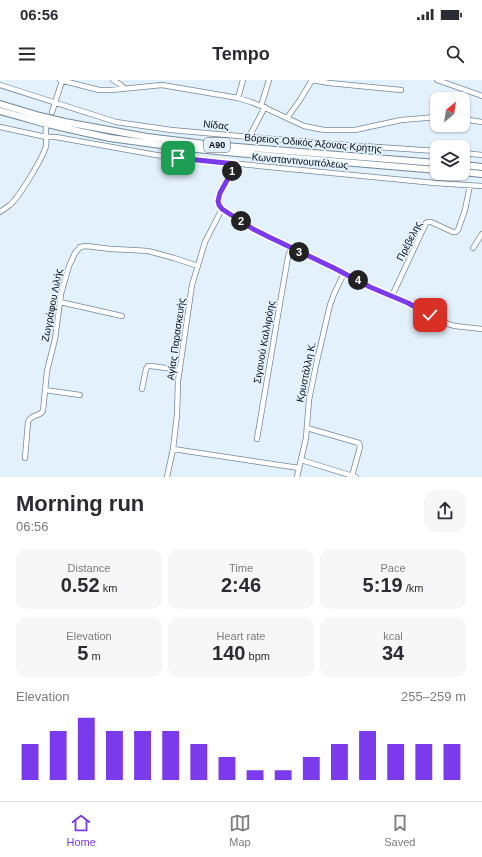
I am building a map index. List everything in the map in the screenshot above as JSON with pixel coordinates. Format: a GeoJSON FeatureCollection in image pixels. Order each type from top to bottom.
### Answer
{"type":"FeatureCollection","features":[{"type":"Feature","properties":{"kind":"highway","name":"Βόρειος Οδικός Άξονας Κρήτης"},"geometry":{"type":"LineString","coordinates":[[0,104],[59,120],[147,137],[430,162]]}},
{"type":"Feature","properties":{"kind":"highway","name":"Βόρειος Οδικός Άξονας Κρήτης"},"geometry":{"type":"LineString","coordinates":[[0,111],[89,134],[176,147],[430,169]]}},
{"type":"Feature","properties":{"kind":"highway"},"geometry":{"type":"LineString","coordinates":[[470,166],[482,167]]}},
{"type":"Feature","properties":{"kind":"highway"},"geometry":{"type":"LineString","coordinates":[[470,173],[482,174]]}},
{"type":"Feature","properties":{"kind":"street"},"geometry":{"type":"LineString","coordinates":[[52,112],[61,80],[106,91],[154,85],[167,85],[238,98],[263,107],[304,126],[318,129],[355,130],[406,119],[430,118]]}},
{"type":"Feature","properties":{"kind":"street"},"geometry":{"type":"LineString","coordinates":[[113,80],[125,89]]}},
{"type":"Feature","properties":{"kind":"street"},"geometry":{"type":"LineString","coordinates":[[167,85],[169,80]]}},
{"type":"Feature","properties":{"kind":"street"},"geometry":{"type":"LineString","coordinates":[[238,98],[243,80]]}},
{"type":"Feature","properties":{"kind":"street"},"geometry":{"type":"LineString","coordinates":[[248,137],[263,107],[269,80]]}},
{"type":"Feature","properties":{"kind":"street"},"geometry":{"type":"LineString","coordinates":[[287,118],[312,80],[401,90]]}},
{"type":"Feature","properties":{"kind":"street"},"geometry":{"type":"LineString","coordinates":[[437,80],[482,96]]}},
{"type":"Feature","properties":{"kind":"street","name":"Νίδας"},"geometry":{"type":"LineString","coordinates":[[0,85],[116,122],[171,130],[248,137],[430,151]]}},
{"type":"Feature","properties":{"kind":"street"},"geometry":{"type":"LineString","coordinates":[[470,120],[482,122]]}},
{"type":"Feature","properties":{"kind":"street","name":"Κωνσταντινουπόλεως"},"geometry":{"type":"LineString","coordinates":[[0,127],[46,137],[156,155],[435,183],[482,186]]}},
{"type":"Feature","properties":{"kind":"street"},"geometry":{"type":"LineString","coordinates":[[0,212],[10,205],[21,192],[42,155],[45,148],[46,127]]}},
{"type":"Feature","properties":{"kind":"street"},"geometry":{"type":"LineString","coordinates":[[470,154],[482,155]]}},
{"type":"Feature","properties":{"kind":"street"},"geometry":{"type":"LineString","coordinates":[[236,164],[219,196],[219,205],[222,209],[262,234],[370,287],[408,303],[448,324],[482,330]]}},
{"type":"Feature","properties":{"kind":"street","name":"Πρέβελης"},"geometry":{"type":"LineString","coordinates":[[392,296],[427,222],[431,222],[453,232],[458,230],[465,210],[470,185]]}},
{"type":"Feature","properties":{"kind":"street","name":"Αγίας Παρασκευής"},"geometry":{"type":"LineString","coordinates":[[167,477],[173,449],[178,382],[192,285],[205,242],[222,209]]}},
{"type":"Feature","properties":{"kind":"street"},"geometry":{"type":"LineString","coordinates":[[473,248],[482,234]]}},
{"type":"Feature","properties":{"kind":"street","name":"Ζωγράφου Λιλής"},"geometry":{"type":"LineString","coordinates":[[25,458],[28,422],[32,416],[40,414],[43,410],[47,371],[55,338],[60,302],[69,266],[77,250],[82,246],[86,246],[148,251],[198,266]]}},
{"type":"Feature","properties":{"kind":"street","name":"Σιγανού Καλλιρόης"},"geometry":{"type":"LineString","coordinates":[[257,439],[285,272],[291,248]]}},
{"type":"Feature","properties":{"kind":"street","name":"Κρυστάλλη Κ."},"geometry":{"type":"LineString","coordinates":[[297,477],[306,438],[307,415],[311,389],[328,314],[334,294],[344,273]]}},
{"type":"Feature","properties":{"kind":"street"},"geometry":{"type":"LineString","coordinates":[[60,302],[122,316]]}},
{"type":"Feature","properties":{"kind":"street"},"geometry":{"type":"LineString","coordinates":[[142,389],[148,366],[180,370]]}},
{"type":"Feature","properties":{"kind":"street"},"geometry":{"type":"LineString","coordinates":[[45,390],[80,395]]}},
{"type":"Feature","properties":{"kind":"street"},"geometry":{"type":"LineString","coordinates":[[301,460],[354,476],[360,447],[359,443],[307,428]]}},
{"type":"Feature","properties":{"kind":"street"},"geometry":{"type":"LineString","coordinates":[[173,449],[299,468]]}},
{"type":"Feature","properties":{"kind":"route"},"geometry":{"type":"LineString","coordinates":[[178,158],[236,164],[219,196],[218,201],[222,209],[253,229],[430,315]]}}]}
